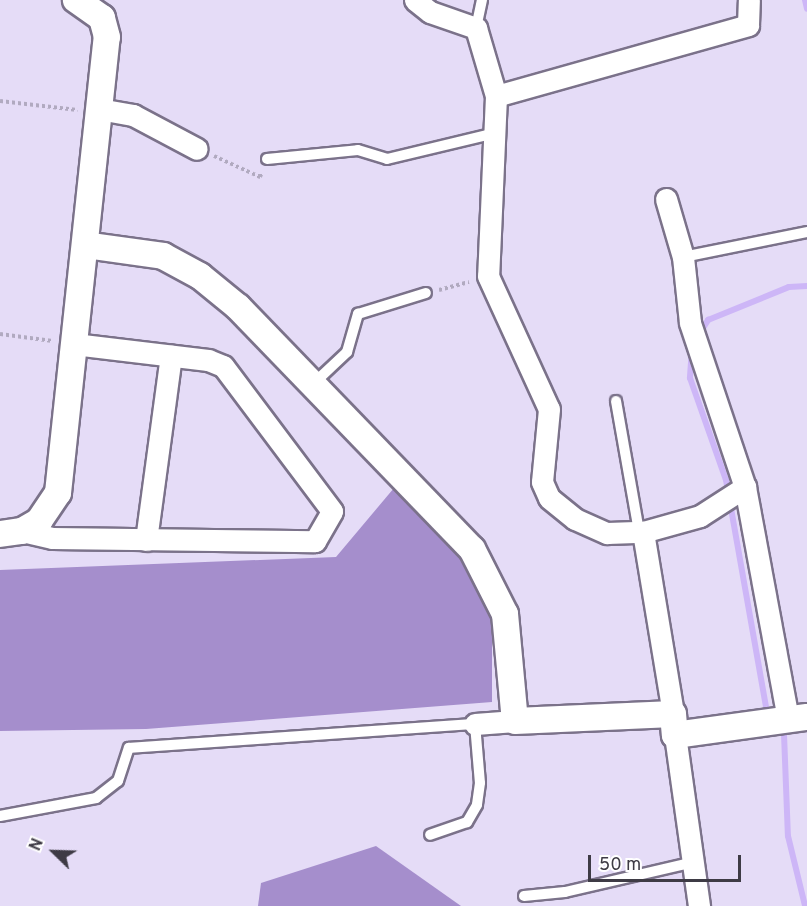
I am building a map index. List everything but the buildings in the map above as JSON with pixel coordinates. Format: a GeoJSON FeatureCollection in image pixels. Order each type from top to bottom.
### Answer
{"type":"FeatureCollection","features":[{"type":"Feature","properties":{"kind":"street"},"geometry":{"type":"LineString","coordinates":[[11,533],[39,520],[58,493],[107,37],[102,18],[76,0]]}},
{"type":"Feature","properties":{"kind":"street"},"geometry":{"type":"LineString","coordinates":[[415,0],[430,12],[476,28],[496,96],[489,276],[547,402],[542,482],[549,498],[574,519],[608,534],[641,532],[700,516],[741,490]]}},
{"type":"Feature","properties":{"kind":"street"},"geometry":{"type":"LineString","coordinates":[[496,96],[748,25],[749,0]]}},
{"type":"Feature","properties":{"kind":"street"},"geometry":{"type":"LineString","coordinates":[[99,111],[133,115],[197,148]]}},
{"type":"Feature","properties":{"kind":"street"},"geometry":{"type":"LineString","coordinates":[[475,724],[515,720],[674,724],[797,718],[741,490],[690,323],[683,257],[666,199]]}},
{"type":"Feature","properties":{"kind":"street"},"geometry":{"type":"LineString","coordinates":[[85,245],[163,256],[200,276],[238,307],[472,549],[492,581],[505,614],[515,720]]}},
{"type":"Feature","properties":{"kind":"street"},"geometry":{"type":"LineString","coordinates":[[11,533],[52,538],[315,541],[332,511],[223,366],[171,356],[74,344]]}},
{"type":"Feature","properties":{"kind":"street"},"geometry":{"type":"LineString","coordinates":[[146,540],[171,356]]}},
{"type":"Feature","properties":{"kind":"street"},"geometry":{"type":"LineString","coordinates":[[641,532],[674,724],[699,906]]}},
{"type":"Feature","properties":{"kind":"lane"},"geometry":{"type":"LineString","coordinates":[[476,28],[482,0]]}},
{"type":"Feature","properties":{"kind":"lane"},"geometry":{"type":"LineString","coordinates":[[267,159],[358,150],[387,159],[495,133]]}},
{"type":"Feature","properties":{"kind":"lane"},"geometry":{"type":"LineString","coordinates":[[683,257],[807,232]]}},
{"type":"Feature","properties":{"kind":"lane"},"geometry":{"type":"LineString","coordinates":[[313,384],[347,352],[358,314],[426,293]]}},
{"type":"Feature","properties":{"kind":"lane"},"geometry":{"type":"LineString","coordinates":[[616,401],[641,532]]}},
{"type":"Feature","properties":{"kind":"lane"},"geometry":{"type":"LineString","coordinates":[[0,816],[96,798],[118,781],[129,748],[475,724],[480,783],[477,805],[466,822],[430,835]]}},
{"type":"Feature","properties":{"kind":"lane"},"geometry":{"type":"LineString","coordinates":[[524,896],[565,892],[694,862]]}},
{"type":"Feature","properties":{"kind":"path"},"geometry":{"type":"LineString","coordinates":[[0,101],[99,111]]}},
{"type":"Feature","properties":{"kind":"path"},"geometry":{"type":"LineString","coordinates":[[197,148],[260,177],[267,159]]}},
{"type":"Feature","properties":{"kind":"path"},"geometry":{"type":"LineString","coordinates":[[426,293],[489,276]]}},
{"type":"Feature","properties":{"kind":"path"},"geometry":{"type":"LineString","coordinates":[[0,334],[74,344]]}},
{"type":"Feature","properties":{"kind":"shaded area"},"geometry":{"type":"Polygon","coordinates":[[[394,488],[465,559],[492,618],[492,702],[146,729],[0,731],[0,570],[336,557],[394,488]]]}},
{"type":"Feature","properties":{"kind":"shaded area"},"geometry":{"type":"Polygon","coordinates":[[[376,846],[461,906],[258,906],[261,883],[376,846]]]}},
{"type":"Feature","properties":{"kind":"waterway"},"geometry":{"type":"LineString","coordinates":[[805,0],[807,9]]}},
{"type":"Feature","properties":{"kind":"waterway"},"geometry":{"type":"LineString","coordinates":[[699,334],[708,320],[789,287],[807,286]]}},
{"type":"Feature","properties":{"kind":"waterway"},"geometry":{"type":"LineString","coordinates":[[692,348],[690,378],[726,480],[766,706]]}},
{"type":"Feature","properties":{"kind":"waterway"},"geometry":{"type":"LineString","coordinates":[[784,734],[788,836],[805,906]]}}]}
